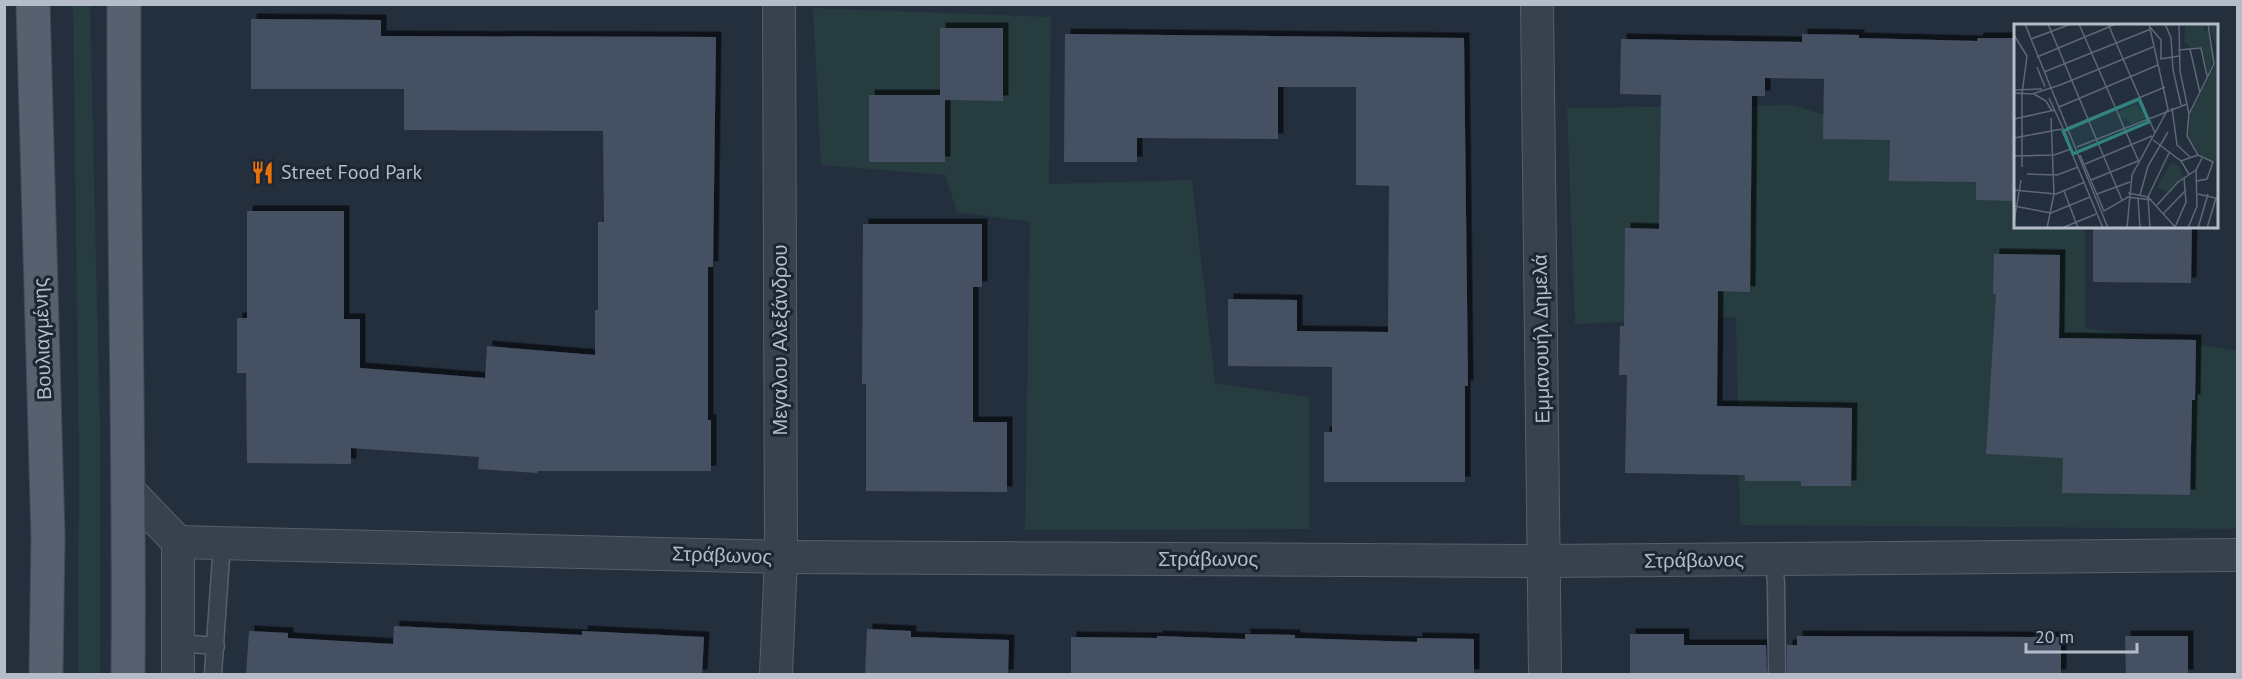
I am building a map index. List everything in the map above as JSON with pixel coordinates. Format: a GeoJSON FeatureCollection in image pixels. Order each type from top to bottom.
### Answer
{"type":"FeatureCollection","features":[{"type":"Feature","properties":{"kind":"main road","name":"Βουλιαγμένης"},"geometry":{"type":"LineString","coordinates":[[33,4],[48,537],[46,675]]}},
{"type":"Feature","properties":{"kind":"main road"},"geometry":{"type":"LineString","coordinates":[[124,4],[123,180],[129,492],[128,675]]}},
{"type":"Feature","properties":{"kind":"street","name":"Μεγαλου Αλεξάνδρου"},"geometry":{"type":"LineString","coordinates":[[776,675],[781,557],[779,4]]}},
{"type":"Feature","properties":{"kind":"street","name":"Εμμανουήλ Δημελά"},"geometry":{"type":"LineString","coordinates":[[1537,4],[1545,675]]}},
{"type":"Feature","properties":{"kind":"street"},"geometry":{"type":"LineString","coordinates":[[129,492],[178,542],[178,675]]}},
{"type":"Feature","properties":{"kind":"street","name":"Στράβωνος"},"geometry":{"type":"LineString","coordinates":[[178,542],[781,557],[1544,561],[2238,555]]}},
{"type":"Feature","properties":{"kind":"lane"},"geometry":{"type":"LineString","coordinates":[[213,675],[222,542]]}},
{"type":"Feature","properties":{"kind":"lane"},"geometry":{"type":"LineString","coordinates":[[1773,559],[1776,582],[1777,675]]}},
{"type":"Feature","properties":{"kind":"lane"},"geometry":{"type":"LineString","coordinates":[[178,643],[216,646]]}},
{"type":"Feature","properties":{"kind":"green space"},"geometry":{"type":"Polygon","coordinates":[[[73,5],[90,5],[100,431],[100,674],[78,674],[79,456],[73,5]]]}},
{"type":"Feature","properties":{"kind":"green space"},"geometry":{"type":"Polygon","coordinates":[[[813,8],[1051,17],[1049,184],[1192,180],[1215,383],[1309,397],[1309,529],[1025,530],[1030,222],[957,212],[945,175],[821,165],[813,8]]]}},
{"type":"Feature","properties":{"kind":"green space"},"geometry":{"type":"Polygon","coordinates":[[[1792,105],[1868,128],[2014,118],[2014,228],[2085,228],[2085,328],[2237,351],[2237,529],[1740,525],[1736,317],[1575,324],[1567,108],[1792,105]]]}},
{"type":"Feature","properties":{"kind":"building"},"geometry":{"type":"Polygon","coordinates":[[[251,19],[381,20],[381,36],[716,37],[713,267],[708,267],[708,420],[711,420],[711,471],[538,471],[537,473],[478,469],[479,457],[351,448],[351,464],[247,463],[246,373],[237,373],[237,318],[247,318],[247,211],[344,211],[344,319],[360,319],[360,368],[485,378],[487,346],[595,355],[595,310],[598,310],[598,222],[604,222],[603,131],[404,130],[404,89],[251,89],[251,19]]]}},
{"type":"Feature","properties":{"kind":"building"},"geometry":{"type":"Polygon","coordinates":[[[940,28],[1003,28],[1003,101],[945,100],[945,162],[869,162],[869,95],[940,95],[940,28]]]}},
{"type":"Feature","properties":{"kind":"building"},"geometry":{"type":"Polygon","coordinates":[[[1065,34],[1464,38],[1468,386],[1465,386],[1465,482],[1324,482],[1324,432],[1332,432],[1332,367],[1228,366],[1228,299],[1297,300],[1297,331],[1388,332],[1389,186],[1356,185],[1356,87],[1278,87],[1278,139],[1137,138],[1137,162],[1064,162],[1065,34]]]}},
{"type":"Feature","properties":{"kind":"building"},"geometry":{"type":"Polygon","coordinates":[[[1802,34],[1977,41],[1978,38],[2014,38],[2014,201],[1976,200],[1976,182],[1889,181],[1890,140],[1823,139],[1824,79],[1765,78],[1765,96],[1752,96],[1750,292],[1718,291],[1717,406],[1852,408],[1851,486],[1801,486],[1801,481],[1745,481],[1745,475],[1625,473],[1627,375],[1619,375],[1620,326],[1624,326],[1625,228],[1659,229],[1661,95],[1620,94],[1621,39],[1802,42],[1802,34]]]}},
{"type":"Feature","properties":{"kind":"building"},"geometry":{"type":"Polygon","coordinates":[[[863,224],[982,224],[982,287],[973,287],[973,422],[1007,422],[1007,492],[866,491],[866,384],[862,384],[863,224]]]}},
{"type":"Feature","properties":{"kind":"building"},"geometry":{"type":"Polygon","coordinates":[[[2093,228],[2192,228],[2191,283],[2093,282],[2093,228]]]}},
{"type":"Feature","properties":{"kind":"building"},"geometry":{"type":"Polygon","coordinates":[[[1994,254],[2060,255],[2059,338],[2196,340],[2190,495],[2062,493],[2063,458],[1986,454],[1996,294],[1993,294],[1994,254]]]}},
{"type":"Feature","properties":{"kind":"building"},"geometry":{"type":"Polygon","coordinates":[[[394,626],[582,635],[582,631],[704,637],[702,675],[246,675],[249,631],[288,633],[288,638],[393,644],[394,626]]]}},
{"type":"Feature","properties":{"kind":"building"},"geometry":{"type":"Polygon","coordinates":[[[867,629],[911,631],[911,637],[1009,640],[1008,675],[865,675],[867,629]]]}},
{"type":"Feature","properties":{"kind":"building"},"geometry":{"type":"Polygon","coordinates":[[[1245,634],[1417,642],[1417,638],[1474,639],[1474,675],[1071,675],[1071,637],[1157,638],[1157,636],[1245,639],[1245,634]]]}},
{"type":"Feature","properties":{"kind":"building"},"geometry":{"type":"Polygon","coordinates":[[[1630,634],[1684,634],[1684,645],[1766,645],[1767,675],[1630,675],[1630,634]]]}},
{"type":"Feature","properties":{"kind":"building"},"geometry":{"type":"Polygon","coordinates":[[[1797,636],[2061,637],[2061,675],[1787,675],[1787,645],[1797,645],[1797,636]]]}},
{"type":"Feature","properties":{"kind":"building"},"geometry":{"type":"Polygon","coordinates":[[[2125,636],[2188,636],[2188,675],[2126,675],[2125,636]]]}},
{"type":"Feature","properties":{"kind":"place","name":"Street Food Park"},"geometry":{"type":"Point","coordinates":[263,172]}}]}
